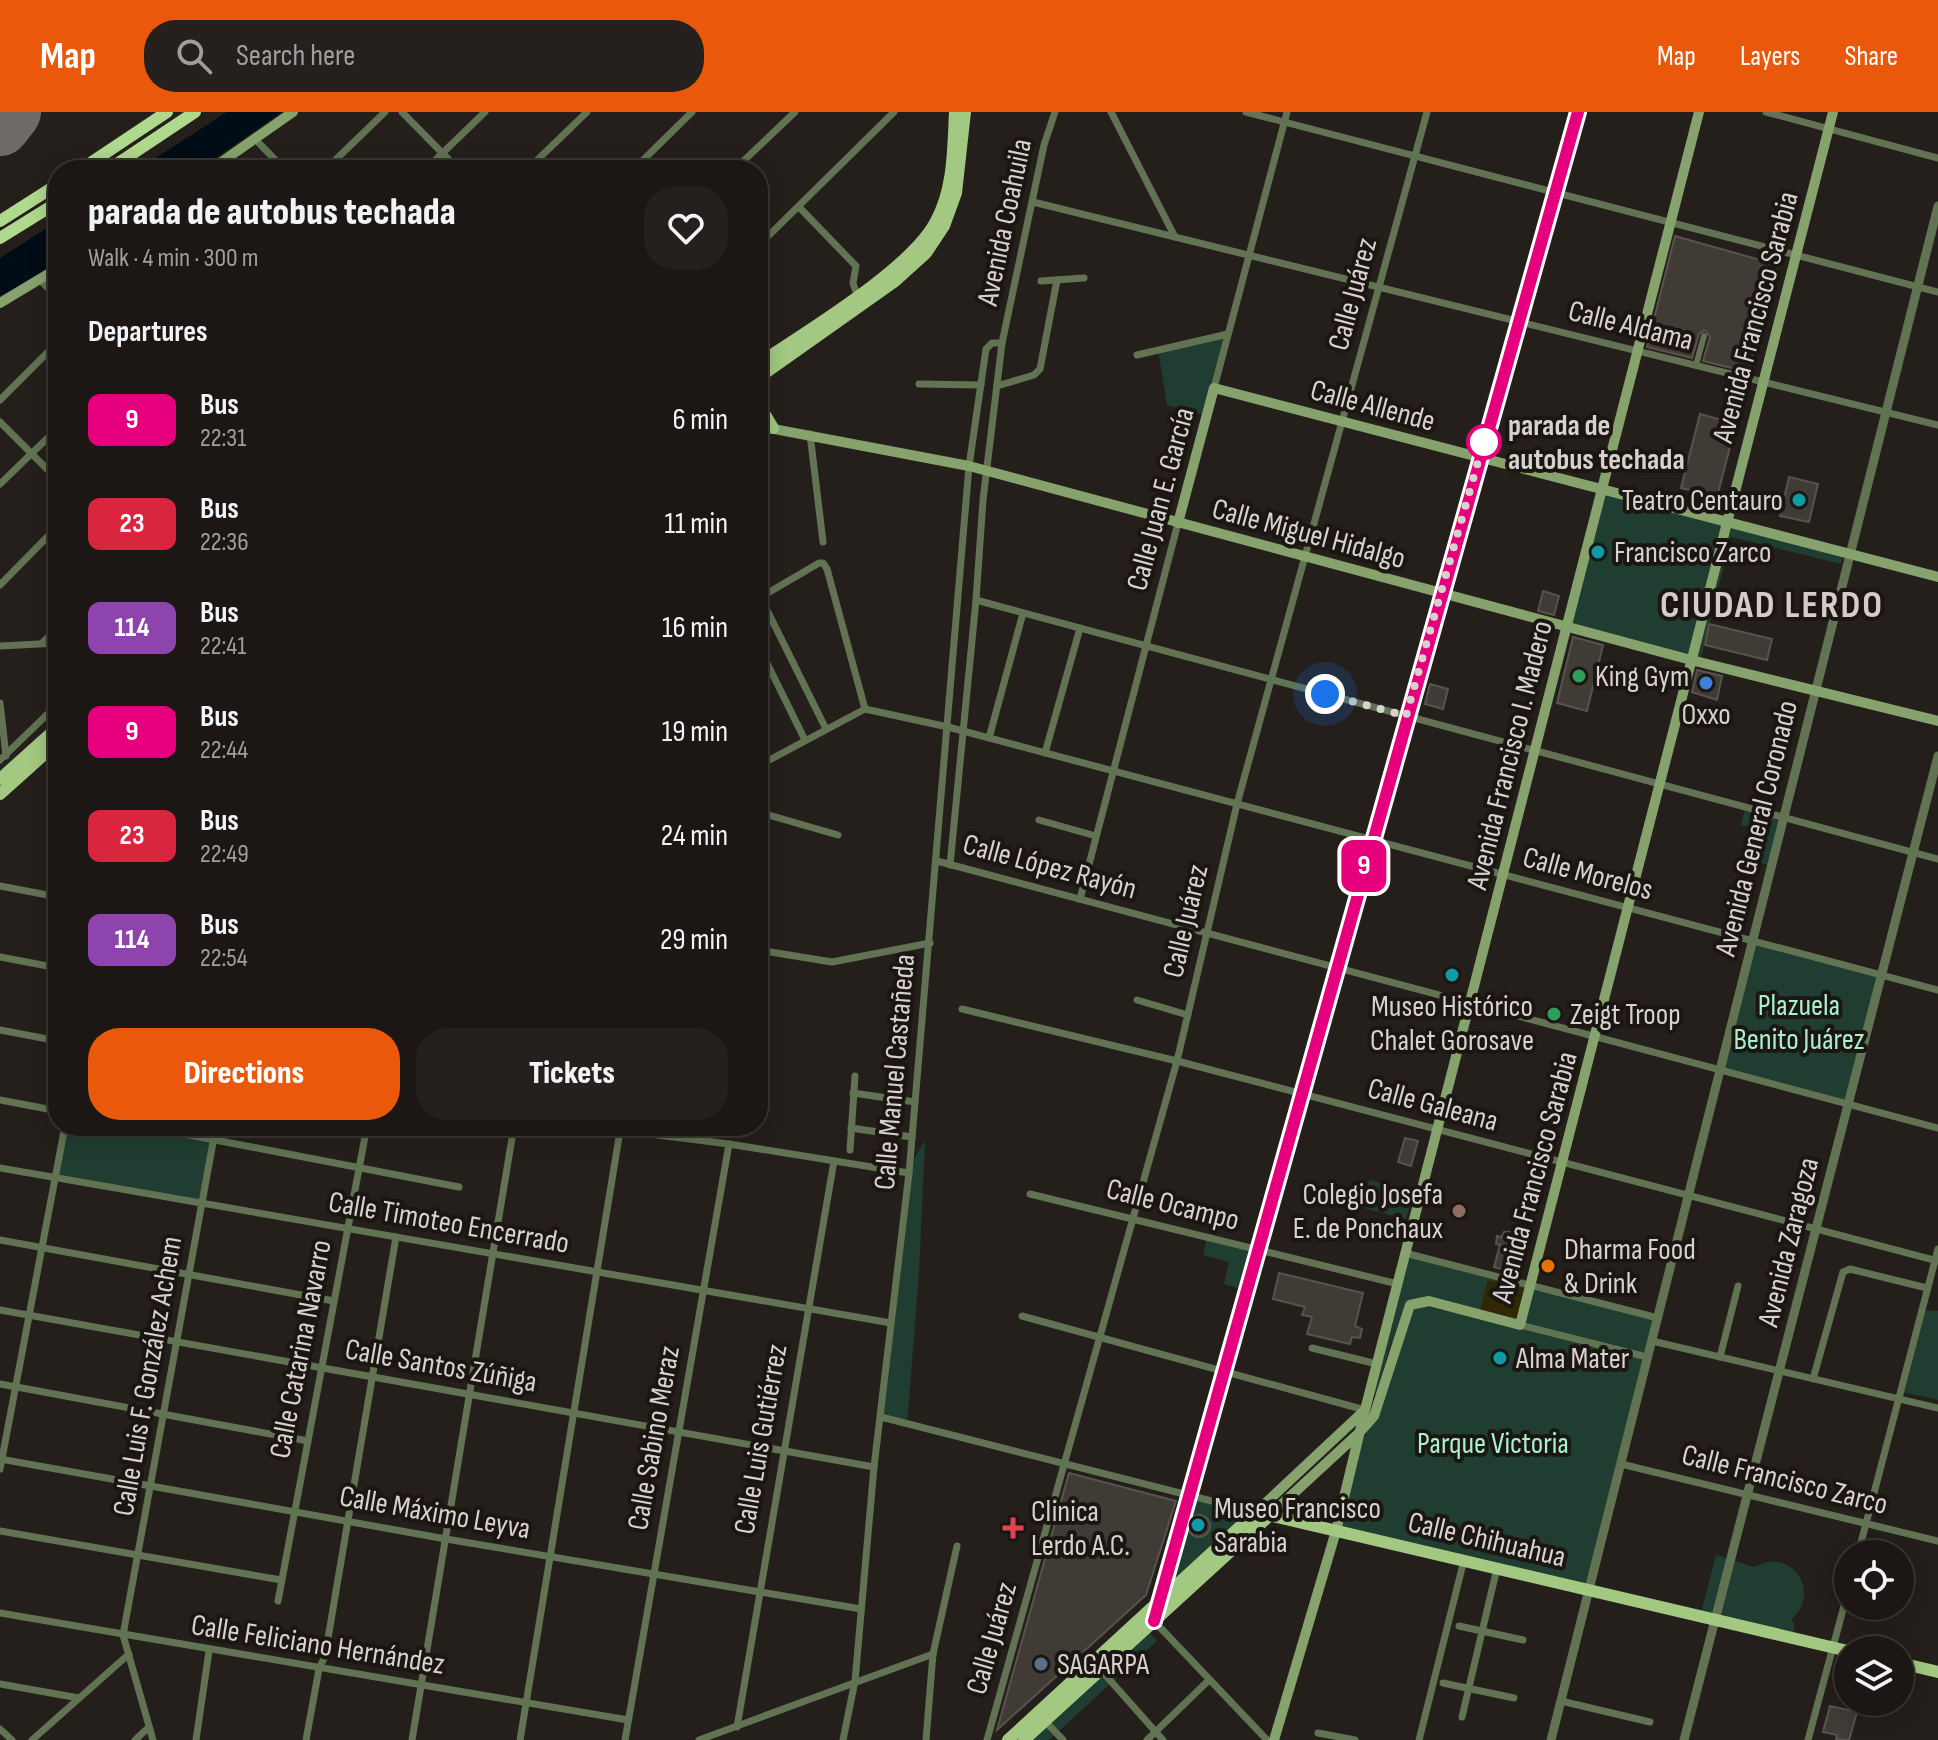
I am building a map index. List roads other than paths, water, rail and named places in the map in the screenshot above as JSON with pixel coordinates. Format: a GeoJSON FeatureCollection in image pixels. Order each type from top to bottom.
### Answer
{"type":"FeatureCollection","features":[{"type":"Feature","properties":{"kind":"highway"},"geometry":{"type":"LineString","coordinates":[[95,160],[167,112]]}},
{"type":"Feature","properties":{"kind":"highway"},"geometry":{"type":"LineString","coordinates":[[123,160],[195,112]]}},
{"type":"Feature","properties":{"kind":"highway"},"geometry":{"type":"LineString","coordinates":[[0,221],[48,190]]}},
{"type":"Feature","properties":{"kind":"highway"},"geometry":{"type":"LineString","coordinates":[[0,238],[48,208]]}},
{"type":"Feature","properties":{"kind":"main road"},"geometry":{"type":"LineString","coordinates":[[225,160],[293,112]]}},
{"type":"Feature","properties":{"kind":"main road"},"geometry":{"type":"LineString","coordinates":[[768,357],[857,295],[917,248],[935,225],[952,169],[955,112]]}},
{"type":"Feature","properties":{"kind":"main road"},"geometry":{"type":"LineString","coordinates":[[768,371],[895,281],[926,253],[944,226],[956,193],[965,112]]}},
{"type":"Feature","properties":{"kind":"main road"},"geometry":{"type":"LineString","coordinates":[[1154,1621],[1335,967],[1578,112]]}},
{"type":"Feature","properties":{"kind":"main road","name":"Avenida Francisco I. Madero"},"geometry":{"type":"LineString","coordinates":[[1370,1413],[1377,1364],[1405,1253],[1699,112]]}},
{"type":"Feature","properties":{"kind":"main road","name":"Avenida Francisco Sarabia"},"geometry":{"type":"LineString","coordinates":[[1520,1325],[1833,112]]}},
{"type":"Feature","properties":{"kind":"main road"},"geometry":{"type":"LineString","coordinates":[[0,303],[48,275]]}},
{"type":"Feature","properties":{"kind":"main road","name":"Calle Allende"},"geometry":{"type":"LineString","coordinates":[[1214,388],[1938,577]]}},
{"type":"Feature","properties":{"kind":"main road","name":"Calle Juan E. García"},"geometry":{"type":"LineString","coordinates":[[1178,523],[1214,388]]}},
{"type":"Feature","properties":{"kind":"main road"},"geometry":{"type":"LineString","coordinates":[[768,420],[773,428]]}},
{"type":"Feature","properties":{"kind":"main road","name":"Calle Miguel Hidalgo"},"geometry":{"type":"LineString","coordinates":[[768,428],[969,466],[1691,660],[1938,721]]}},
{"type":"Feature","properties":{"kind":"main road"},"geometry":{"type":"LineString","coordinates":[[0,779],[48,736]]}},
{"type":"Feature","properties":{"kind":"main road"},"geometry":{"type":"LineString","coordinates":[[0,794],[48,751]]}},
{"type":"Feature","properties":{"kind":"main road"},"geometry":{"type":"LineString","coordinates":[[1274,1740],[1336,1531],[1360,1432],[1410,1305],[1429,1301],[1520,1325]]}},
{"type":"Feature","properties":{"kind":"main road"},"geometry":{"type":"LineString","coordinates":[[1024,1740],[1239,1541],[1263,1514],[1370,1413]]}},
{"type":"Feature","properties":{"kind":"main road"},"geometry":{"type":"LineString","coordinates":[[1008,1740],[1157,1602],[1360,1432]]}},
{"type":"Feature","properties":{"kind":"main road","name":"Calle Chihuahua"},"geometry":{"type":"LineString","coordinates":[[1263,1514],[1833,1647]]}},
{"type":"Feature","properties":{"kind":"main road"},"geometry":{"type":"LineString","coordinates":[[1239,1541],[1266,1524],[1293,1522]]}},
{"type":"Feature","properties":{"kind":"main road"},"geometry":{"type":"LineString","coordinates":[[1914,1666],[1938,1672]]}},
{"type":"Feature","properties":{"kind":"street"},"geometry":{"type":"LineString","coordinates":[[335,160],[385,112]]}},
{"type":"Feature","properties":{"kind":"street"},"geometry":{"type":"LineString","coordinates":[[402,112],[449,160]]}},
{"type":"Feature","properties":{"kind":"street"},"geometry":{"type":"LineString","coordinates":[[435,160],[485,112]]}},
{"type":"Feature","properties":{"kind":"street"},"geometry":{"type":"LineString","coordinates":[[537,160],[587,112]]}},
{"type":"Feature","properties":{"kind":"street"},"geometry":{"type":"LineString","coordinates":[[643,160],[692,112]]}},
{"type":"Feature","properties":{"kind":"street"},"geometry":{"type":"LineString","coordinates":[[745,160],[795,112]]}},
{"type":"Feature","properties":{"kind":"street"},"geometry":{"type":"LineString","coordinates":[[768,236],[894,112]]}},
{"type":"Feature","properties":{"kind":"street","name":"Avenida Coahuila"},"geometry":{"type":"LineString","coordinates":[[986,471],[1002,343],[1044,145],[1055,112]]}},
{"type":"Feature","properties":{"kind":"street"},"geometry":{"type":"LineString","coordinates":[[1111,112],[1175,237]]}},
{"type":"Feature","properties":{"kind":"street"},"geometry":{"type":"LineString","coordinates":[[1246,112],[1938,292]]}},
{"type":"Feature","properties":{"kind":"street","name":"Calle Juan E. García"},"geometry":{"type":"LineString","coordinates":[[1214,388],[1287,112]]}},
{"type":"Feature","properties":{"kind":"street","name":"Calle Juárez"},"geometry":{"type":"LineString","coordinates":[[987,1740],[1177,1061],[1237,804],[1427,112]]}},
{"type":"Feature","properties":{"kind":"street"},"geometry":{"type":"LineString","coordinates":[[1766,112],[1938,158]]}},
{"type":"Feature","properties":{"kind":"street"},"geometry":{"type":"LineString","coordinates":[[256,140],[275,160]]}},
{"type":"Feature","properties":{"kind":"street","name":"Calle Aldama"},"geometry":{"type":"LineString","coordinates":[[1033,202],[1938,425]]}},
{"type":"Feature","properties":{"kind":"street","name":"Avenida General Coronado"},"geometry":{"type":"LineString","coordinates":[[1551,1740],[1938,206]]}},
{"type":"Feature","properties":{"kind":"street"},"geometry":{"type":"LineString","coordinates":[[799,207],[856,266],[853,286],[857,295]]}},
{"type":"Feature","properties":{"kind":"street"},"geometry":{"type":"LineString","coordinates":[[1041,281],[1084,278]]}},
{"type":"Feature","properties":{"kind":"street"},"geometry":{"type":"LineString","coordinates":[[40,280],[48,288]]}},
{"type":"Feature","properties":{"kind":"street"},"geometry":{"type":"LineString","coordinates":[[997,386],[1034,375],[1040,369],[1057,280]]}},
{"type":"Feature","properties":{"kind":"street"},"geometry":{"type":"LineString","coordinates":[[1137,355],[1228,334]]}},
{"type":"Feature","properties":{"kind":"street"},"geometry":{"type":"LineString","coordinates":[[1696,365],[1704,336]]}},
{"type":"Feature","properties":{"kind":"street","name":"Avenida Coahuila"},"geometry":{"type":"LineString","coordinates":[[969,466],[987,346],[1002,343]]}},
{"type":"Feature","properties":{"kind":"street"},"geometry":{"type":"LineString","coordinates":[[0,400],[48,352]]}},
{"type":"Feature","properties":{"kind":"street"},"geometry":{"type":"LineString","coordinates":[[919,384],[981,385]]}},
{"type":"Feature","properties":{"kind":"street"},"geometry":{"type":"LineString","coordinates":[[0,422],[48,470]]}},
{"type":"Feature","properties":{"kind":"street"},"geometry":{"type":"LineString","coordinates":[[810,434],[823,542]]}},
{"type":"Feature","properties":{"kind":"street"},"geometry":{"type":"LineString","coordinates":[[0,484],[48,438]]}},
{"type":"Feature","properties":{"kind":"street","name":"Calle Manuel Castañeda"},"geometry":{"type":"LineString","coordinates":[[843,1740],[855,1681],[874,1467],[909,1173],[969,466]]}},
{"type":"Feature","properties":{"kind":"street"},"geometry":{"type":"LineString","coordinates":[[950,865],[986,471]]}},
{"type":"Feature","properties":{"kind":"street","name":"Calle Juan E. García"},"geometry":{"type":"LineString","coordinates":[[1080,899],[1178,523]]}},
{"type":"Feature","properties":{"kind":"street"},"geometry":{"type":"LineString","coordinates":[[0,585],[48,536]]}},
{"type":"Feature","properties":{"kind":"street"},"geometry":{"type":"LineString","coordinates":[[768,593],[823,563],[865,709]]}},
{"type":"Feature","properties":{"kind":"street"},"geometry":{"type":"LineString","coordinates":[[976,600],[1938,859]]}},
{"type":"Feature","properties":{"kind":"street"},"geometry":{"type":"LineString","coordinates":[[768,612],[826,729]]}},
{"type":"Feature","properties":{"kind":"street"},"geometry":{"type":"LineString","coordinates":[[989,738],[1023,613]]}},
{"type":"Feature","properties":{"kind":"street"},"geometry":{"type":"LineString","coordinates":[[1045,753],[1080,628]]}},
{"type":"Feature","properties":{"kind":"street"},"geometry":{"type":"LineString","coordinates":[[42,643],[48,637]]}},
{"type":"Feature","properties":{"kind":"street"},"geometry":{"type":"LineString","coordinates":[[0,646],[48,643]]}},
{"type":"Feature","properties":{"kind":"street"},"geometry":{"type":"LineString","coordinates":[[768,665],[805,740]]}},
{"type":"Feature","properties":{"kind":"street"},"geometry":{"type":"LineString","coordinates":[[0,703],[3,758]]}},
{"type":"Feature","properties":{"kind":"street"},"geometry":{"type":"LineString","coordinates":[[768,760],[865,709],[948,727]]}},
{"type":"Feature","properties":{"kind":"street"},"geometry":{"type":"LineString","coordinates":[[3,758],[48,714]]}},
{"type":"Feature","properties":{"kind":"street","name":"Calle Morelos"},"geometry":{"type":"LineString","coordinates":[[948,727],[1938,990]]}},
{"type":"Feature","properties":{"kind":"street","name":"Avenida Zaragoza"},"geometry":{"type":"LineString","coordinates":[[1684,1740],[1938,756]]}},
{"type":"Feature","properties":{"kind":"street"},"geometry":{"type":"LineString","coordinates":[[768,818],[838,835]]}},
{"type":"Feature","properties":{"kind":"street"},"geometry":{"type":"LineString","coordinates":[[1039,820],[1096,836]]}},
{"type":"Feature","properties":{"kind":"street","name":"Calle López Rayón"},"geometry":{"type":"LineString","coordinates":[[937,861],[1938,1128]]}},
{"type":"Feature","properties":{"kind":"street"},"geometry":{"type":"LineString","coordinates":[[0,886],[48,895]]}},
{"type":"Feature","properties":{"kind":"street"},"geometry":{"type":"LineString","coordinates":[[768,952],[832,962],[930,943]]}},
{"type":"Feature","properties":{"kind":"street"},"geometry":{"type":"LineString","coordinates":[[0,957],[48,966]]}},
{"type":"Feature","properties":{"kind":"street"},"geometry":{"type":"LineString","coordinates":[[1137,1000],[1188,1015]]}},
{"type":"Feature","properties":{"kind":"street","name":"Calle Galeana"},"geometry":{"type":"LineString","coordinates":[[962,1009],[1177,1061],[1936,1260]]}},
{"type":"Feature","properties":{"kind":"street"},"geometry":{"type":"LineString","coordinates":[[0,1030],[48,1039]]}},
{"type":"Feature","properties":{"kind":"street"},"geometry":{"type":"LineString","coordinates":[[850,1150],[855,1076]]}},
{"type":"Feature","properties":{"kind":"street"},"geometry":{"type":"LineString","coordinates":[[853,1093],[915,1102]]}},
{"type":"Feature","properties":{"kind":"street"},"geometry":{"type":"LineString","coordinates":[[0,1100],[48,1109]]}},
{"type":"Feature","properties":{"kind":"street"},"geometry":{"type":"LineString","coordinates":[[851,1128],[912,1137]]}},
{"type":"Feature","properties":{"kind":"street"},"geometry":{"type":"LineString","coordinates":[[1,1463],[63,1136]]}},
{"type":"Feature","properties":{"kind":"street"},"geometry":{"type":"LineString","coordinates":[[198,1136],[459,1187]]}},
{"type":"Feature","properties":{"kind":"street","name":"Calle Luis F. González Achem"},"geometry":{"type":"LineString","coordinates":[[123,1635],[214,1136]]}},
{"type":"Feature","properties":{"kind":"street","name":"Calle Catarina Navarro"},"geometry":{"type":"LineString","coordinates":[[278,1601],[365,1136]]}},
{"type":"Feature","properties":{"kind":"street"},"geometry":{"type":"LineString","coordinates":[[412,1740],[512,1136]]}},
{"type":"Feature","properties":{"kind":"street"},"geometry":{"type":"LineString","coordinates":[[520,1740],[619,1136]]}},
{"type":"Feature","properties":{"kind":"street"},"geometry":{"type":"LineString","coordinates":[[661,1136],[909,1173]]}},
{"type":"Feature","properties":{"kind":"street","name":"Calle Sabino Meraz"},"geometry":{"type":"LineString","coordinates":[[625,1740],[729,1144]]}},
{"type":"Feature","properties":{"kind":"street","name":"Calle Luis Gutiérrez"},"geometry":{"type":"LineString","coordinates":[[737,1727],[834,1161]]}},
{"type":"Feature","properties":{"kind":"street","name":"Calle Timoteo Encerrado"},"geometry":{"type":"LineString","coordinates":[[0,1168],[891,1323]]}},
{"type":"Feature","properties":{"kind":"street","name":"Calle Ocampo"},"geometry":{"type":"LineString","coordinates":[[1030,1194],[1398,1284]]}},
{"type":"Feature","properties":{"kind":"street"},"geometry":{"type":"LineString","coordinates":[[306,1740],[319,1669],[325,1656],[396,1237]]}},
{"type":"Feature","properties":{"kind":"street"},"geometry":{"type":"LineString","coordinates":[[0,1240],[334,1301]]}},
{"type":"Feature","properties":{"kind":"street"},"geometry":{"type":"LineString","coordinates":[[1862,1540],[1938,1249]]}},
{"type":"Feature","properties":{"kind":"street"},"geometry":{"type":"LineString","coordinates":[[1405,1253],[1658,1318]]}},
{"type":"Feature","properties":{"kind":"street"},"geometry":{"type":"LineString","coordinates":[[1813,1379],[1843,1272],[1850,1269],[1927,1288]]}},
{"type":"Feature","properties":{"kind":"street"},"geometry":{"type":"LineString","coordinates":[[1720,1357],[1738,1286]]}},
{"type":"Feature","properties":{"kind":"street","name":"Calle Santos Zúñiga"},"geometry":{"type":"LineString","coordinates":[[0,1310],[874,1467]]}},
{"type":"Feature","properties":{"kind":"street"},"geometry":{"type":"LineString","coordinates":[[1022,1316],[1370,1413]]}},
{"type":"Feature","properties":{"kind":"street"},"geometry":{"type":"LineString","coordinates":[[1520,1325],[1647,1357]]}},
{"type":"Feature","properties":{"kind":"street"},"geometry":{"type":"LineString","coordinates":[[1652,1341],[1938,1408]]}},
{"type":"Feature","properties":{"kind":"street"},"geometry":{"type":"LineString","coordinates":[[1312,1348],[1377,1364]]}},
{"type":"Feature","properties":{"kind":"street"},"geometry":{"type":"LineString","coordinates":[[0,1384],[308,1441]]}},
{"type":"Feature","properties":{"kind":"street","name":"Calle Chihuahua"},"geometry":{"type":"LineString","coordinates":[[881,1417],[1263,1514]]}},
{"type":"Feature","properties":{"kind":"street","name":"Calle Máximo Leyva"},"geometry":{"type":"LineString","coordinates":[[1,1463],[152,1486],[861,1609]]}},
{"type":"Feature","properties":{"kind":"street","name":"Calle Francisco Zarco"},"geometry":{"type":"LineString","coordinates":[[1621,1464],[1938,1541]]}},
{"type":"Feature","properties":{"kind":"street"},"geometry":{"type":"LineString","coordinates":[[0,1531],[281,1580]]}},
{"type":"Feature","properties":{"kind":"street"},"geometry":{"type":"LineString","coordinates":[[926,1740],[933,1654],[957,1546]]}},
{"type":"Feature","properties":{"kind":"street"},"geometry":{"type":"LineString","coordinates":[[1419,1740],[1464,1560]]}},
{"type":"Feature","properties":{"kind":"street"},"geometry":{"type":"LineString","coordinates":[[1462,1717],[1497,1568]]}},
{"type":"Feature","properties":{"kind":"street","name":"Calle Feliciano Hernández"},"geometry":{"type":"LineString","coordinates":[[0,1613],[628,1720]]}},
{"type":"Feature","properties":{"kind":"street"},"geometry":{"type":"LineString","coordinates":[[1808,1740],[1840,1620]]}},
{"type":"Feature","properties":{"kind":"street"},"geometry":{"type":"LineString","coordinates":[[1154,1621],[1263,1739]]}},
{"type":"Feature","properties":{"kind":"street"},"geometry":{"type":"LineString","coordinates":[[1459,1626],[1523,1640]]}},
{"type":"Feature","properties":{"kind":"street"},"geometry":{"type":"LineString","coordinates":[[123,1635],[153,1740]]}},
{"type":"Feature","properties":{"kind":"street"},"geometry":{"type":"LineString","coordinates":[[196,1740],[209,1651]]}},
{"type":"Feature","properties":{"kind":"street"},"geometry":{"type":"LineString","coordinates":[[32,1740],[129,1654]]}},
{"type":"Feature","properties":{"kind":"street"},"geometry":{"type":"LineString","coordinates":[[699,1740],[933,1654]]}},
{"type":"Feature","properties":{"kind":"street"},"geometry":{"type":"LineString","coordinates":[[1100,1669],[1163,1740]]}},
{"type":"Feature","properties":{"kind":"street"},"geometry":{"type":"LineString","coordinates":[[1147,1740],[1209,1680]]}},
{"type":"Feature","properties":{"kind":"street"},"geometry":{"type":"LineString","coordinates":[[1443,1683],[1514,1698]]}},
{"type":"Feature","properties":{"kind":"street"},"geometry":{"type":"LineString","coordinates":[[0,1684],[79,1698]]}},
{"type":"Feature","properties":{"kind":"street"},"geometry":{"type":"LineString","coordinates":[[1561,1701],[1650,1722]]}},
{"type":"Feature","properties":{"kind":"street"},"geometry":{"type":"LineString","coordinates":[[1044,1720],[1063,1740]]}},
{"type":"Feature","properties":{"kind":"street"},"geometry":{"type":"LineString","coordinates":[[135,1740],[149,1727]]}},
{"type":"Feature","properties":{"kind":"street"},"geometry":{"type":"LineString","coordinates":[[0,1729],[7,1738]]}},
{"type":"Feature","properties":{"kind":"street"},"geometry":{"type":"LineString","coordinates":[[1318,1733],[1355,1740]]}},
{"type":"Feature","properties":{"kind":"place","name":"parada de autobus techada"},"geometry":{"type":"Point","coordinates":[1484,442]}},
{"type":"Feature","properties":{"kind":"place","name":"Teatro Centauro"},"geometry":{"type":"Point","coordinates":[1799,500]}},
{"type":"Feature","properties":{"kind":"place","name":"Francisco Zarco"},"geometry":{"type":"Point","coordinates":[1598,552]}},
{"type":"Feature","properties":{"kind":"place","name":"King Gym"},"geometry":{"type":"Point","coordinates":[1579,676]}},
{"type":"Feature","properties":{"kind":"place","name":"Oxxo"},"geometry":{"type":"Point","coordinates":[1706,683]}},
{"type":"Feature","properties":{"kind":"place","name":"Museo Histórico Chalet Gorosave"},"geometry":{"type":"Point","coordinates":[1452,975]}},
{"type":"Feature","properties":{"kind":"place","name":"Zeigt Troop"},"geometry":{"type":"Point","coordinates":[1554,1014]}},
{"type":"Feature","properties":{"kind":"place","name":"Colegio Josefa E. de Ponchaux"},"geometry":{"type":"Point","coordinates":[1459,1211]}},
{"type":"Feature","properties":{"kind":"place","name":"Dharma Food & Drink"},"geometry":{"type":"Point","coordinates":[1548,1266]}},
{"type":"Feature","properties":{"kind":"place","name":"Alma Mater"},"geometry":{"type":"Point","coordinates":[1500,1358]}},
{"type":"Feature","properties":{"kind":"place","name":"Museo Francisco Sarabia"},"geometry":{"type":"Point","coordinates":[1198,1525]}},
{"type":"Feature","properties":{"kind":"place","name":"Clinica Lerdo A.C."},"geometry":{"type":"Point","coordinates":[1013,1528]}},
{"type":"Feature","properties":{"kind":"place","name":"SAGARPA"},"geometry":{"type":"Point","coordinates":[1041,1664]}},
{"type":"Feature","properties":{"kind":"district","name":"CIUDAD LERDO"},"geometry":{"type":"Point","coordinates":[1772,604]}},
{"type":"Feature","properties":{"kind":"park label","name":"Plazuela Benito Juárez"},"geometry":{"type":"Point","coordinates":[1799,1022]}},
{"type":"Feature","properties":{"kind":"park label","name":"Parque Victoria"},"geometry":{"type":"Point","coordinates":[1493,1443]}}]}
